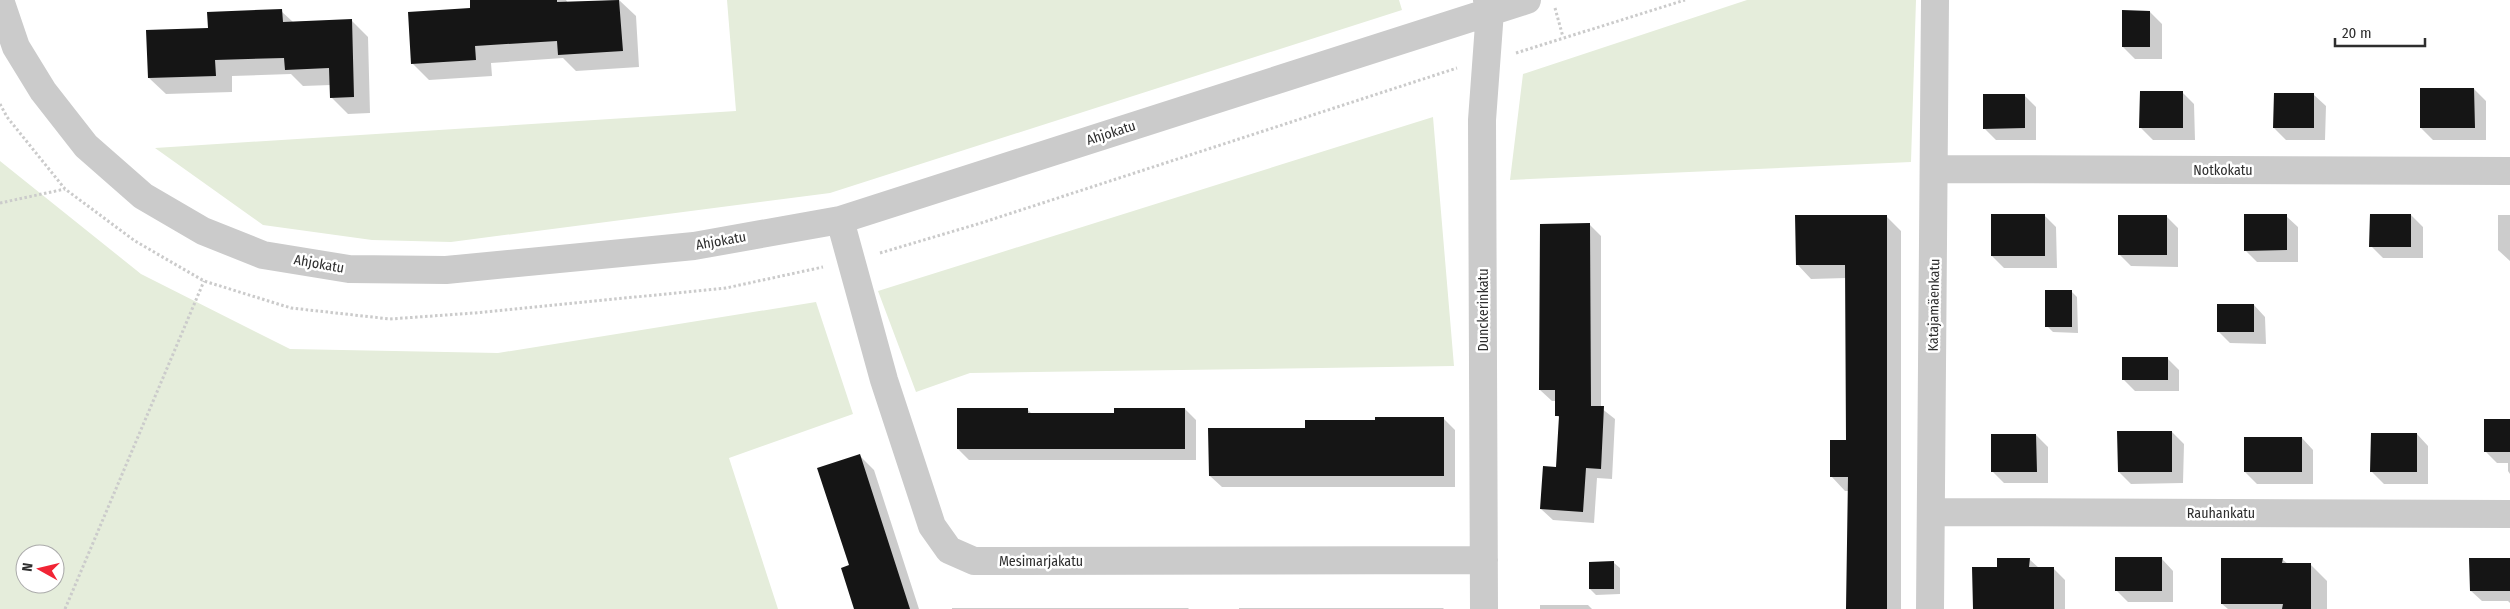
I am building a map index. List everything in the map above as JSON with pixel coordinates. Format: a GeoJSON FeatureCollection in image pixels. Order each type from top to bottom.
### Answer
{"type":"FeatureCollection","features":[{"type":"Feature","properties":{"kind":"street","name":"Ahjokatu"},"geometry":{"type":"LineString","coordinates":[[0,0],[16,47],[43,91],[86,146],[143,196],[203,231],[263,254],[349,269],[446,270],[694,246],[840,220],[1489,6],[1527,0]]}},
{"type":"Feature","properties":{"kind":"street","name":"Katajamäenkatu"},"geometry":{"type":"LineString","coordinates":[[1930,609],[1935,0]]}},
{"type":"Feature","properties":{"kind":"street","name":"Dunckerinkatu"},"geometry":{"type":"LineString","coordinates":[[1484,609],[1482,120],[1489,6]]}},
{"type":"Feature","properties":{"kind":"street","name":"Notkokatu"},"geometry":{"type":"LineString","coordinates":[[1935,169],[2510,171]]}},
{"type":"Feature","properties":{"kind":"street","name":"Mesimarjakatu"},"geometry":{"type":"LineString","coordinates":[[840,220],[884,380],[932,526],[949,550],[974,561],[1484,560]]}},
{"type":"Feature","properties":{"kind":"street","name":"Rauhankatu"},"geometry":{"type":"LineString","coordinates":[[1931,512],[2510,514]]}},
{"type":"Feature","properties":{"kind":"path"},"geometry":{"type":"LineString","coordinates":[[1552,0],[1563,36]]}},
{"type":"Feature","properties":{"kind":"path"},"geometry":{"type":"LineString","coordinates":[[1449,69],[1486,62],[1563,36],[1685,0]]}},
{"type":"Feature","properties":{"kind":"path"},"geometry":{"type":"LineString","coordinates":[[0,204],[65,189]]}},
{"type":"Feature","properties":{"kind":"path"},"geometry":{"type":"LineString","coordinates":[[65,609],[204,282]]}},
{"type":"Feature","properties":{"kind":"green space"},"geometry":{"type":"Polygon","coordinates":[[[727,0],[1399,0],[1402,10],[830,193],[451,242],[372,240],[263,225],[155,148],[736,111],[727,0]]]}},
{"type":"Feature","properties":{"kind":"green space"},"geometry":{"type":"Polygon","coordinates":[[[1747,0],[1916,0],[1911,162],[1510,180],[1523,74],[1747,0]]]}},
{"type":"Feature","properties":{"kind":"green space"},"geometry":{"type":"Polygon","coordinates":[[[1433,117],[1454,366],[970,373],[916,392],[878,291],[1433,117]]]}},
{"type":"Feature","properties":{"kind":"green space"},"geometry":{"type":"Polygon","coordinates":[[[0,161],[141,274],[290,349],[498,353],[816,302],[853,414],[729,458],[778,609],[0,609],[0,161]]]}},
{"type":"Feature","properties":{"kind":"building"},"geometry":{"type":"Polygon","coordinates":[[[470,0],[557,0],[557,2],[619,0],[623,51],[558,55],[557,41],[475,46],[476,60],[411,64],[408,12],[470,8],[470,0]]]}},
{"type":"Feature","properties":{"kind":"building"},"geometry":{"type":"Polygon","coordinates":[[[282,9],[283,22],[352,19],[354,97],[330,98],[329,68],[285,70],[284,58],[215,60],[216,76],[148,78],[146,30],[208,28],[207,12],[282,9]]]}},
{"type":"Feature","properties":{"kind":"building"},"geometry":{"type":"Polygon","coordinates":[[[2122,10],[2150,11],[2150,47],[2122,47],[2122,10]]]}},
{"type":"Feature","properties":{"kind":"building"},"geometry":{"type":"Polygon","coordinates":[[[2420,88],[2474,88],[2475,128],[2420,128],[2420,88]]]}},
{"type":"Feature","properties":{"kind":"building"},"geometry":{"type":"Polygon","coordinates":[[[2140,91],[2183,91],[2183,128],[2139,128],[2140,91]]]}},
{"type":"Feature","properties":{"kind":"building"},"geometry":{"type":"Polygon","coordinates":[[[2274,93],[2314,93],[2314,128],[2273,128],[2274,93]]]}},
{"type":"Feature","properties":{"kind":"building"},"geometry":{"type":"Polygon","coordinates":[[[1983,94],[2025,94],[2025,128],[1983,129],[1983,94]]]}},
{"type":"Feature","properties":{"kind":"building"},"geometry":{"type":"Polygon","coordinates":[[[1991,214],[2045,214],[2045,256],[1991,256],[1991,214]]]}},
{"type":"Feature","properties":{"kind":"building"},"geometry":{"type":"Polygon","coordinates":[[[2244,214],[2287,214],[2287,250],[2244,251],[2244,214]]]}},
{"type":"Feature","properties":{"kind":"building"},"geometry":{"type":"Polygon","coordinates":[[[2370,214],[2411,214],[2411,247],[2369,247],[2370,214]]]}},
{"type":"Feature","properties":{"kind":"building"},"geometry":{"type":"Polygon","coordinates":[[[1795,215],[1887,215],[1887,609],[1846,609],[1848,477],[1830,477],[1830,440],[1846,440],[1845,265],[1796,265],[1795,215]]]}},
{"type":"Feature","properties":{"kind":"building"},"geometry":{"type":"Polygon","coordinates":[[[2118,215],[2167,215],[2167,255],[2118,255],[2118,215]]]}},
{"type":"Feature","properties":{"kind":"building"},"geometry":{"type":"Polygon","coordinates":[[[1590,223],[1591,406],[1604,406],[1601,469],[1586,468],[1583,512],[1540,509],[1543,466],[1556,467],[1559,416],[1555,416],[1555,390],[1539,390],[1540,224],[1590,223]]]}},
{"type":"Feature","properties":{"kind":"building"},"geometry":{"type":"Polygon","coordinates":[[[2045,290],[2072,290],[2072,327],[2045,327],[2045,290]]]}},
{"type":"Feature","properties":{"kind":"building"},"geometry":{"type":"Polygon","coordinates":[[[2217,304],[2254,304],[2254,332],[2217,332],[2217,304]]]}},
{"type":"Feature","properties":{"kind":"building"},"geometry":{"type":"Polygon","coordinates":[[[2122,357],[2168,357],[2168,380],[2122,380],[2122,357]]]}},
{"type":"Feature","properties":{"kind":"building"},"geometry":{"type":"Polygon","coordinates":[[[957,408],[1028,408],[1028,413],[1114,413],[1114,408],[1185,408],[1185,449],[957,449],[957,408]]]}},
{"type":"Feature","properties":{"kind":"building"},"geometry":{"type":"Polygon","coordinates":[[[1375,417],[1444,417],[1444,476],[1209,476],[1208,428],[1305,428],[1305,420],[1375,420],[1375,417]]]}},
{"type":"Feature","properties":{"kind":"building"},"geometry":{"type":"Polygon","coordinates":[[[2484,419],[2510,419],[2510,452],[2484,452],[2484,419]]]}},
{"type":"Feature","properties":{"kind":"building"},"geometry":{"type":"Polygon","coordinates":[[[2117,431],[2172,431],[2172,472],[2118,472],[2117,431]]]}},
{"type":"Feature","properties":{"kind":"building"},"geometry":{"type":"Polygon","coordinates":[[[2371,433],[2417,433],[2417,472],[2370,472],[2371,433]]]}},
{"type":"Feature","properties":{"kind":"building"},"geometry":{"type":"Polygon","coordinates":[[[1991,434],[2036,434],[2037,472],[1991,472],[1991,434]]]}},
{"type":"Feature","properties":{"kind":"building"},"geometry":{"type":"Polygon","coordinates":[[[2244,437],[2302,437],[2302,472],[2244,472],[2244,437]]]}},
{"type":"Feature","properties":{"kind":"building"},"geometry":{"type":"Polygon","coordinates":[[[860,454],[910,609],[854,609],[841,568],[849,565],[817,468],[860,454]]]}},
{"type":"Feature","properties":{"kind":"building"},"geometry":{"type":"Polygon","coordinates":[[[2115,557],[2162,557],[2162,591],[2115,591],[2115,557]]]}},
{"type":"Feature","properties":{"kind":"building"},"geometry":{"type":"Polygon","coordinates":[[[1997,558],[2030,558],[2029,567],[2054,567],[2054,609],[1973,609],[1972,567],[1997,567],[1997,558]]]}},
{"type":"Feature","properties":{"kind":"building"},"geometry":{"type":"Polygon","coordinates":[[[2221,558],[2283,558],[2282,563],[2311,563],[2311,609],[2282,609],[2283,604],[2221,604],[2221,558]]]}},
{"type":"Feature","properties":{"kind":"building"},"geometry":{"type":"Polygon","coordinates":[[[2469,558],[2510,558],[2510,591],[2470,591],[2469,558]]]}},
{"type":"Feature","properties":{"kind":"building"},"geometry":{"type":"Polygon","coordinates":[[[1614,561],[1614,589],[1589,589],[1589,562],[1614,561]]]}}]}
